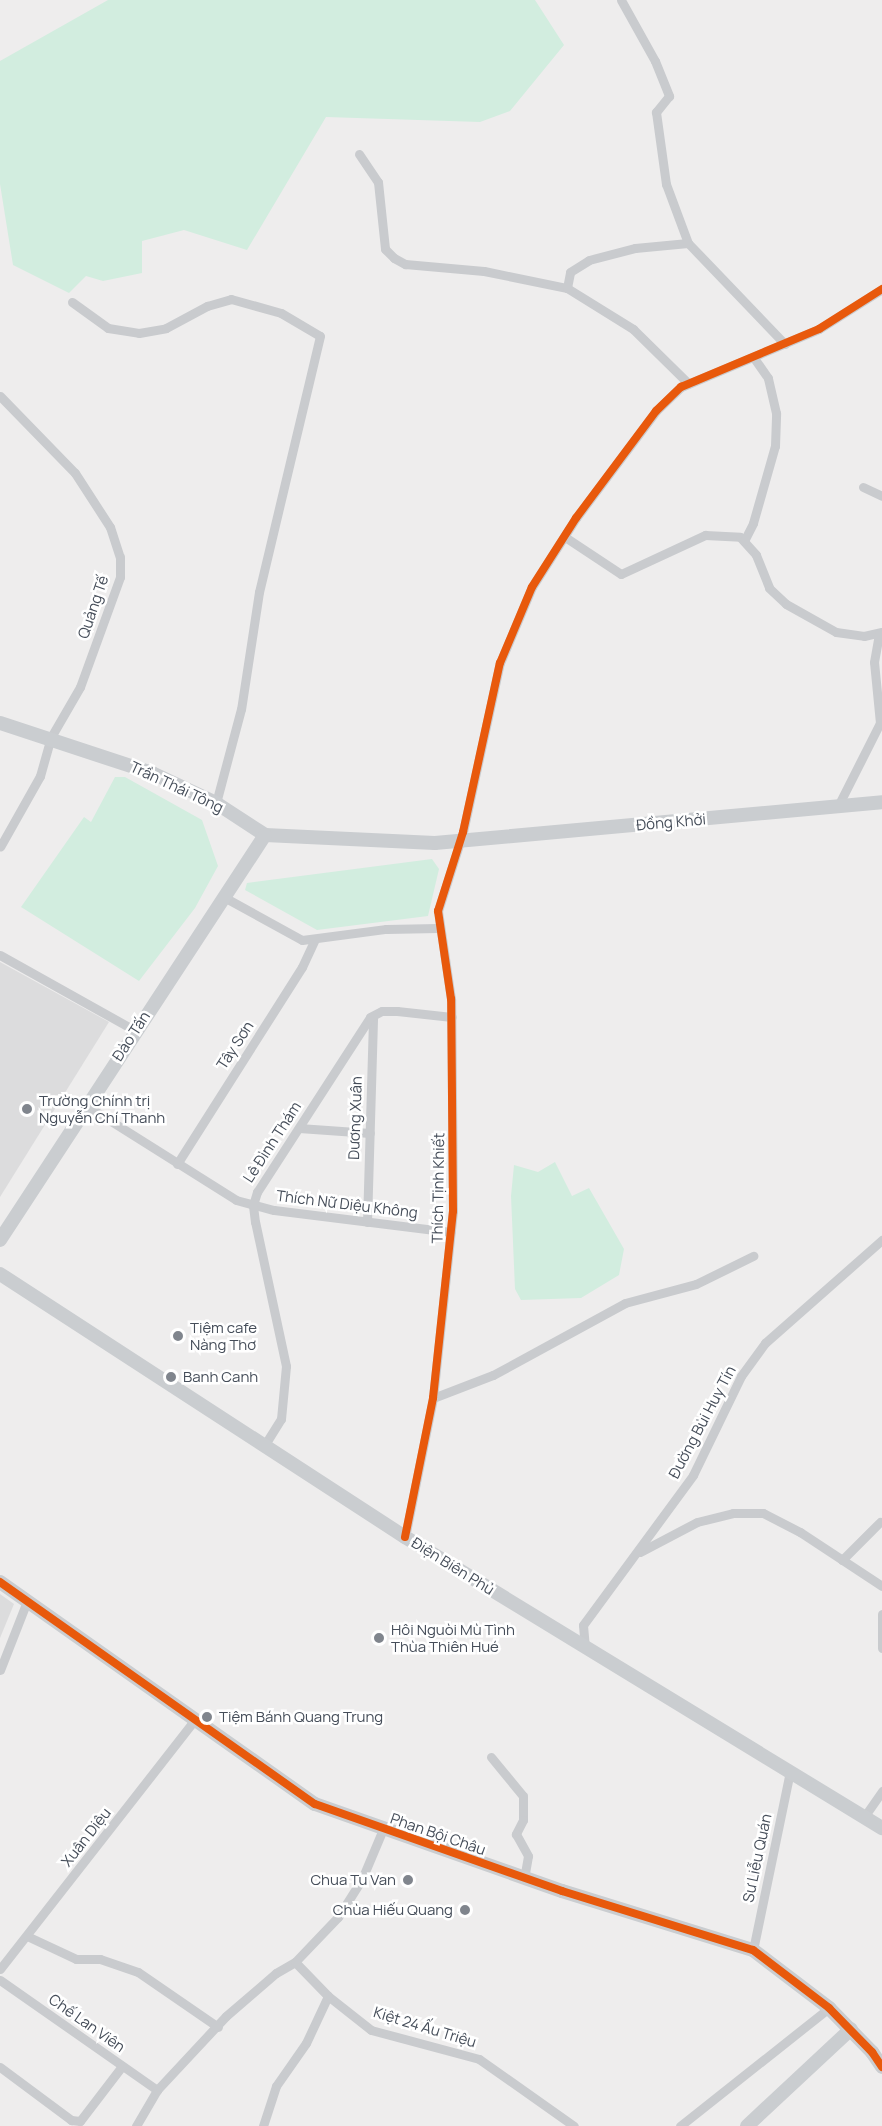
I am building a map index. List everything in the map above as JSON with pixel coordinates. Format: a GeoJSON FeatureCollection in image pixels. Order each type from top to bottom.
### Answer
{"type":"FeatureCollection","features":[{"type":"Feature","properties":{"kind":"street"},"geometry":{"type":"LineString","coordinates":[[621,0],[655,61],[669,96],[656,112],[666,184],[688,243],[785,344]]}},
{"type":"Feature","properties":{"kind":"street"},"geometry":{"type":"LineString","coordinates":[[359,153],[378,182],[385,249],[394,258],[405,264],[484,271],[567,288],[633,329],[689,384]]}},
{"type":"Feature","properties":{"kind":"street"},"geometry":{"type":"LineString","coordinates":[[567,288],[570,272],[589,260],[635,248],[688,243]]}},
{"type":"Feature","properties":{"kind":"street","name":"Thích Tịnh Khiết"},"geometry":{"type":"LineString","coordinates":[[405,1537],[433,1398],[451,1232],[452,1017],[438,928],[438,911],[460,840],[500,663],[532,588],[565,537],[656,411],[689,384],[819,329],[882,289]]}},
{"type":"Feature","properties":{"kind":"street"},"geometry":{"type":"LineString","coordinates":[[72,302],[108,328],[139,333],[166,327],[207,306],[231,299],[281,313],[320,336],[259,592],[241,709],[216,803]]}},
{"type":"Feature","properties":{"kind":"street"},"geometry":{"type":"LineString","coordinates":[[744,541],[753,524],[775,446],[776,413],[768,378],[754,358]]}},
{"type":"Feature","properties":{"kind":"street","name":"Quảng Tế"},"geometry":{"type":"LineString","coordinates":[[0,396],[75,473],[110,527],[120,558],[120,577],[80,687],[51,737],[40,776],[0,848]]}},
{"type":"Feature","properties":{"kind":"street"},"geometry":{"type":"LineString","coordinates":[[863,486],[882,496]]}},
{"type":"Feature","properties":{"kind":"street"},"geometry":{"type":"LineString","coordinates":[[565,537],[621,574],[705,535],[740,537],[756,555],[769,588],[786,604],[836,632],[864,636],[881,633],[874,662],[880,723],[838,806]]}},
{"type":"Feature","properties":{"kind":"street","name":"Trần Thái Tông"},"geometry":{"type":"LineString","coordinates":[[0,723],[51,737],[152,773],[216,803],[265,835],[359,842],[460,840]]}},
{"type":"Feature","properties":{"kind":"street","name":"Đồng Khởi"},"geometry":{"type":"LineString","coordinates":[[460,840],[882,802]]}},
{"type":"Feature","properties":{"kind":"street","name":"Đào Tấn"},"geometry":{"type":"LineString","coordinates":[[0,1240],[222,896],[265,835]]}},
{"type":"Feature","properties":{"kind":"street"},"geometry":{"type":"LineString","coordinates":[[222,896],[296,939],[314,941],[386,930],[438,928]]}},
{"type":"Feature","properties":{"kind":"street","name":"Tây Sơn"},"geometry":{"type":"LineString","coordinates":[[177,1164],[302,967],[314,941]]}},
{"type":"Feature","properties":{"kind":"street"},"geometry":{"type":"LineString","coordinates":[[0,955],[135,1030]]}},
{"type":"Feature","properties":{"kind":"street"},"geometry":{"type":"LineString","coordinates":[[373,1016],[397,1011],[452,1017]]}},
{"type":"Feature","properties":{"kind":"street","name":"Lê Đình Thám"},"geometry":{"type":"LineString","coordinates":[[264,1446],[281,1419],[286,1366],[253,1205],[257,1191],[363,1024],[373,1016]]}},
{"type":"Feature","properties":{"kind":"street","name":"Dương Xuân"},"geometry":{"type":"LineString","coordinates":[[367,1222],[373,1016]]}},
{"type":"Feature","properties":{"kind":"street","name":"Thích Nữ Diệu Không"},"geometry":{"type":"LineString","coordinates":[[87,1106],[236,1200],[253,1205],[367,1222],[451,1232]]}},
{"type":"Feature","properties":{"kind":"street"},"geometry":{"type":"LineString","coordinates":[[299,1128],[370,1132]]}},
{"type":"Feature","properties":{"kind":"street","name":"Đường Bùi Huy Tín"},"geometry":{"type":"LineString","coordinates":[[585,1649],[583,1624],[693,1475],[741,1376],[765,1343],[882,1240]]}},
{"type":"Feature","properties":{"kind":"street"},"geometry":{"type":"LineString","coordinates":[[433,1398],[493,1375],[625,1303],[696,1284],[753,1256]]}},
{"type":"Feature","properties":{"kind":"street","name":"Điện Biên Phủ"},"geometry":{"type":"LineString","coordinates":[[0,1274],[405,1537],[585,1649],[882,1828]]}},
{"type":"Feature","properties":{"kind":"street"},"geometry":{"type":"LineString","coordinates":[[636,1554],[697,1522],[733,1513],[763,1513],[882,1586]]}},
{"type":"Feature","properties":{"kind":"street"},"geometry":{"type":"LineString","coordinates":[[842,1560],[880,1522]]}},
{"type":"Feature","properties":{"kind":"street","name":"Phan Bội Châu"},"geometry":{"type":"LineString","coordinates":[[0,1582],[108,1655],[194,1721],[315,1804],[524,1878],[753,1950],[829,2008],[851,2029],[882,2067]]}},
{"type":"Feature","properties":{"kind":"street"},"geometry":{"type":"LineString","coordinates":[[0,1670],[27,1601]]}},
{"type":"Feature","properties":{"kind":"street"},"geometry":{"type":"LineString","coordinates":[[882,1614],[882,1648]]}},
{"type":"Feature","properties":{"kind":"street","name":"Xuân Diệu"},"geometry":{"type":"LineString","coordinates":[[0,1969],[194,1721]]}},
{"type":"Feature","properties":{"kind":"street"},"geometry":{"type":"LineString","coordinates":[[491,1758],[523,1796],[523,1820],[516,1834],[528,1856],[524,1878]]}},
{"type":"Feature","properties":{"kind":"street","name":"Sư Liễu Quán"},"geometry":{"type":"LineString","coordinates":[[753,1950],[790,1772]]}},
{"type":"Feature","properties":{"kind":"street"},"geometry":{"type":"LineString","coordinates":[[864,1817],[882,1791]]}},
{"type":"Feature","properties":{"kind":"street"},"geometry":{"type":"LineString","coordinates":[[136,2126],[157,2090],[218,2026],[248,1996],[295,1962],[338,1917],[362,1879],[383,1829]]}},
{"type":"Feature","properties":{"kind":"street"},"geometry":{"type":"LineString","coordinates":[[27,1936],[76,1959],[100,1959],[138,1972],[218,2026]]}},
{"type":"Feature","properties":{"kind":"street","name":"Kiệt 24 Ấu Triệu"},"geometry":{"type":"LineString","coordinates":[[295,1962],[328,1996],[371,2030],[479,2059],[574,2126]]}},
{"type":"Feature","properties":{"kind":"street","name":"Chế Lan Viên"},"geometry":{"type":"LineString","coordinates":[[0,1980],[157,2090]]}},
{"type":"Feature","properties":{"kind":"street"},"geometry":{"type":"LineString","coordinates":[[263,2126],[276,2086],[306,2043],[328,1996]]}},
{"type":"Feature","properties":{"kind":"street"},"geometry":{"type":"LineString","coordinates":[[680,2126],[829,2008]]}},
{"type":"Feature","properties":{"kind":"street"},"geometry":{"type":"LineString","coordinates":[[747,2126],[851,2029]]}},
{"type":"Feature","properties":{"kind":"street"},"geometry":{"type":"LineString","coordinates":[[0,2067],[70,2120],[80,2121],[122,2066]]}},
{"type":"Feature","properties":{"kind":"shaded area","name":"Trường Chính trị Nguyễn Chí Thanh"},"geometry":{"type":"Polygon","coordinates":[[[0,962],[109,1022],[0,1197],[0,962]]]}},
{"type":"Feature","properties":{"kind":"shaded area"},"geometry":{"type":"Polygon","coordinates":[[[0,1594],[14,1604],[0,1638],[0,1594]]]}},
{"type":"Feature","properties":{"kind":"green space"},"geometry":{"type":"Polygon","coordinates":[[[108,0],[535,0],[564,45],[510,111],[480,122],[326,117],[247,250],[184,230],[142,241],[142,273],[103,281],[86,276],[69,293],[13,265],[0,184],[0,61],[108,0]]]}},
{"type":"Feature","properties":{"kind":"green space"},"geometry":{"type":"Polygon","coordinates":[[[115,777],[125,777],[202,820],[218,866],[195,908],[139,981],[21,907],[84,817],[91,822],[115,777]]]}},
{"type":"Feature","properties":{"kind":"green space"},"geometry":{"type":"Polygon","coordinates":[[[432,859],[439,869],[428,916],[317,930],[245,890],[247,883],[432,859]]]}},
{"type":"Feature","properties":{"kind":"green space"},"geometry":{"type":"Polygon","coordinates":[[[555,1162],[572,1196],[589,1188],[624,1249],[619,1275],[581,1298],[521,1300],[515,1289],[511,1196],[514,1165],[538,1172],[555,1162]]]}},
{"type":"Feature","properties":{"kind":"cycle path"},"geometry":{"type":"LineString","coordinates":[[405,1537],[433,1398],[453,1211],[451,999],[438,911],[463,832],[500,663],[532,587],[576,518],[656,411],[681,387],[819,329],[882,289]]}},
{"type":"Feature","properties":{"kind":"cycle path"},"geometry":{"type":"LineString","coordinates":[[0,1582],[315,1804],[562,1891],[753,1950],[829,2008],[872,2052],[882,2067]]}},
{"type":"Feature","properties":{"kind":"place","name":"Trường Chính trị Nguyễn Chí Thanh"},"geometry":{"type":"Point","coordinates":[27,1109]}},
{"type":"Feature","properties":{"kind":"place","name":"Tiệm cafe Nàng Thơ"},"geometry":{"type":"Point","coordinates":[178,1336]}},
{"type":"Feature","properties":{"kind":"place","name":"Banh Canh"},"geometry":{"type":"Point","coordinates":[171,1377]}},
{"type":"Feature","properties":{"kind":"place","name":"Hôi Nguòi Mù Tình Thùa Thiên Hué"},"geometry":{"type":"Point","coordinates":[379,1638]}},
{"type":"Feature","properties":{"kind":"place","name":"Tiệm Bánh Quang Trung"},"geometry":{"type":"Point","coordinates":[207,1717]}},
{"type":"Feature","properties":{"kind":"place","name":"Chua Tu Van"},"geometry":{"type":"Point","coordinates":[408,1880]}},
{"type":"Feature","properties":{"kind":"place","name":"Chùa Hiếu Quang"},"geometry":{"type":"Point","coordinates":[465,1910]}}]}
